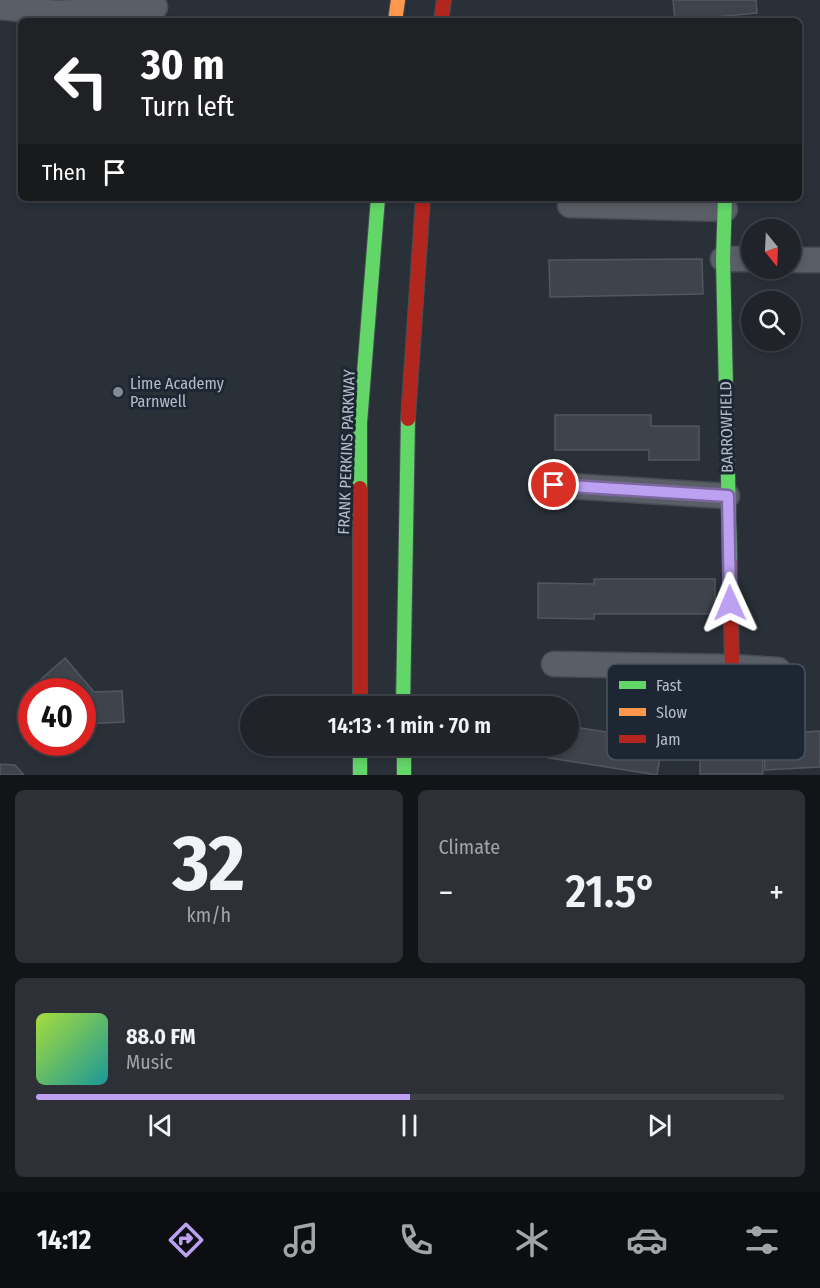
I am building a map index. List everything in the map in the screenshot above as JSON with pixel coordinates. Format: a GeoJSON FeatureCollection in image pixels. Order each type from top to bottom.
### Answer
{"type":"FeatureCollection","features":[{"type":"Feature","properties":{"kind":"main road"},"geometry":{"type":"LineString","coordinates":[[395,18],[398,0]]}},
{"type":"Feature","properties":{"kind":"main road"},"geometry":{"type":"LineString","coordinates":[[441,18],[444,0]]}},
{"type":"Feature","properties":{"kind":"main road","name":"FRANK PERKINS PARKWAY"},"geometry":{"type":"LineString","coordinates":[[360,696],[360,423],[378,201]]}},
{"type":"Feature","properties":{"kind":"main road"},"geometry":{"type":"LineString","coordinates":[[403,696],[406,437],[423,201]]}},
{"type":"Feature","properties":{"kind":"main road","name":"BARROWFIELD"},"geometry":{"type":"LineString","coordinates":[[725,203],[723,259],[732,664]]}},
{"type":"Feature","properties":{"kind":"main road"},"geometry":{"type":"LineString","coordinates":[[360,756],[360,775]]}},
{"type":"Feature","properties":{"kind":"main road"},"geometry":{"type":"LineString","coordinates":[[404,756],[404,775]]}},
{"type":"Feature","properties":{"kind":"street"},"geometry":{"type":"LineString","coordinates":[[0,7],[56,13],[155,7]]}},
{"type":"Feature","properties":{"kind":"street"},"geometry":{"type":"LineString","coordinates":[[570,205],[725,203]]}},
{"type":"Feature","properties":{"kind":"street"},"geometry":{"type":"LineString","coordinates":[[723,259],[741,260]]}},
{"type":"Feature","properties":{"kind":"street"},"geometry":{"type":"LineString","coordinates":[[801,260],[820,260]]}},
{"type":"Feature","properties":{"kind":"street"},"geometry":{"type":"LineString","coordinates":[[554,485],[728,496]]}},
{"type":"Feature","properties":{"kind":"street"},"geometry":{"type":"LineString","coordinates":[[554,664],[607,665]]}},
{"type":"Feature","properties":{"kind":"building"},"geometry":{"type":"Polygon","coordinates":[[[673,0],[756,0],[757,13],[706,18],[675,18],[673,0]]]}},
{"type":"Feature","properties":{"kind":"building"},"geometry":{"type":"Polygon","coordinates":[[[702,259],[703,294],[550,297],[549,260],[702,259]]]}},
{"type":"Feature","properties":{"kind":"building"},"geometry":{"type":"Polygon","coordinates":[[[555,415],[651,415],[651,426],[699,426],[699,460],[649,460],[649,450],[555,450],[555,415]]]}},
{"type":"Feature","properties":{"kind":"building"},"geometry":{"type":"Polygon","coordinates":[[[594,579],[715,579],[715,614],[594,614],[594,619],[538,618],[538,583],[594,584],[594,579]]]}},
{"type":"Feature","properties":{"kind":"building"},"geometry":{"type":"Polygon","coordinates":[[[65,658],[82,678],[42,678],[65,658]]]}},
{"type":"Feature","properties":{"kind":"building"},"geometry":{"type":"Polygon","coordinates":[[[122,691],[124,722],[96,723],[96,692],[122,691]]]}},
{"type":"Feature","properties":{"kind":"building"},"geometry":{"type":"Polygon","coordinates":[[[579,728],[607,732],[607,760],[660,760],[657,775],[537,756],[579,756],[579,728]]]}},
{"type":"Feature","properties":{"kind":"building"},"geometry":{"type":"Polygon","coordinates":[[[820,731],[820,767],[765,770],[764,760],[805,760],[805,732],[820,731]]]}},
{"type":"Feature","properties":{"kind":"building"},"geometry":{"type":"Polygon","coordinates":[[[700,760],[763,760],[763,774],[700,774],[700,760]]]}},
{"type":"Feature","properties":{"kind":"building"},"geometry":{"type":"Polygon","coordinates":[[[0,764],[15,765],[24,775],[0,775],[0,764]]]}},
{"type":"Feature","properties":{"kind":"traffic: fast"},"geometry":{"type":"LineString","coordinates":[[360,488],[360,423],[378,201]]}},
{"type":"Feature","properties":{"kind":"traffic: fast"},"geometry":{"type":"LineString","coordinates":[[725,201],[723,259],[730,563]]}},
{"type":"Feature","properties":{"kind":"traffic: fast"},"geometry":{"type":"LineString","coordinates":[[403,696],[408,419]]}},
{"type":"Feature","properties":{"kind":"traffic: fast"},"geometry":{"type":"LineString","coordinates":[[360,756],[360,775]]}},
{"type":"Feature","properties":{"kind":"traffic: fast"},"geometry":{"type":"LineString","coordinates":[[404,756],[404,775]]}},
{"type":"Feature","properties":{"kind":"traffic: slow"},"geometry":{"type":"LineString","coordinates":[[395,18],[398,0]]}},
{"type":"Feature","properties":{"kind":"traffic: jam"},"geometry":{"type":"LineString","coordinates":[[441,18],[444,0]]}},
{"type":"Feature","properties":{"kind":"traffic: jam"},"geometry":{"type":"LineString","coordinates":[[408,419],[423,201]]}},
{"type":"Feature","properties":{"kind":"traffic: jam"},"geometry":{"type":"LineString","coordinates":[[360,488],[360,696]]}},
{"type":"Feature","properties":{"kind":"traffic: jam"},"geometry":{"type":"LineString","coordinates":[[730,563],[732,664]]}},
{"type":"Feature","properties":{"kind":"place","name":"Lime Academy Parnwell"},"geometry":{"type":"Point","coordinates":[118,392]}},
{"type":"Feature","properties":{"kind":"route"},"geometry":{"type":"LineString","coordinates":[[554,485],[728,496],[730,603]]}}]}
